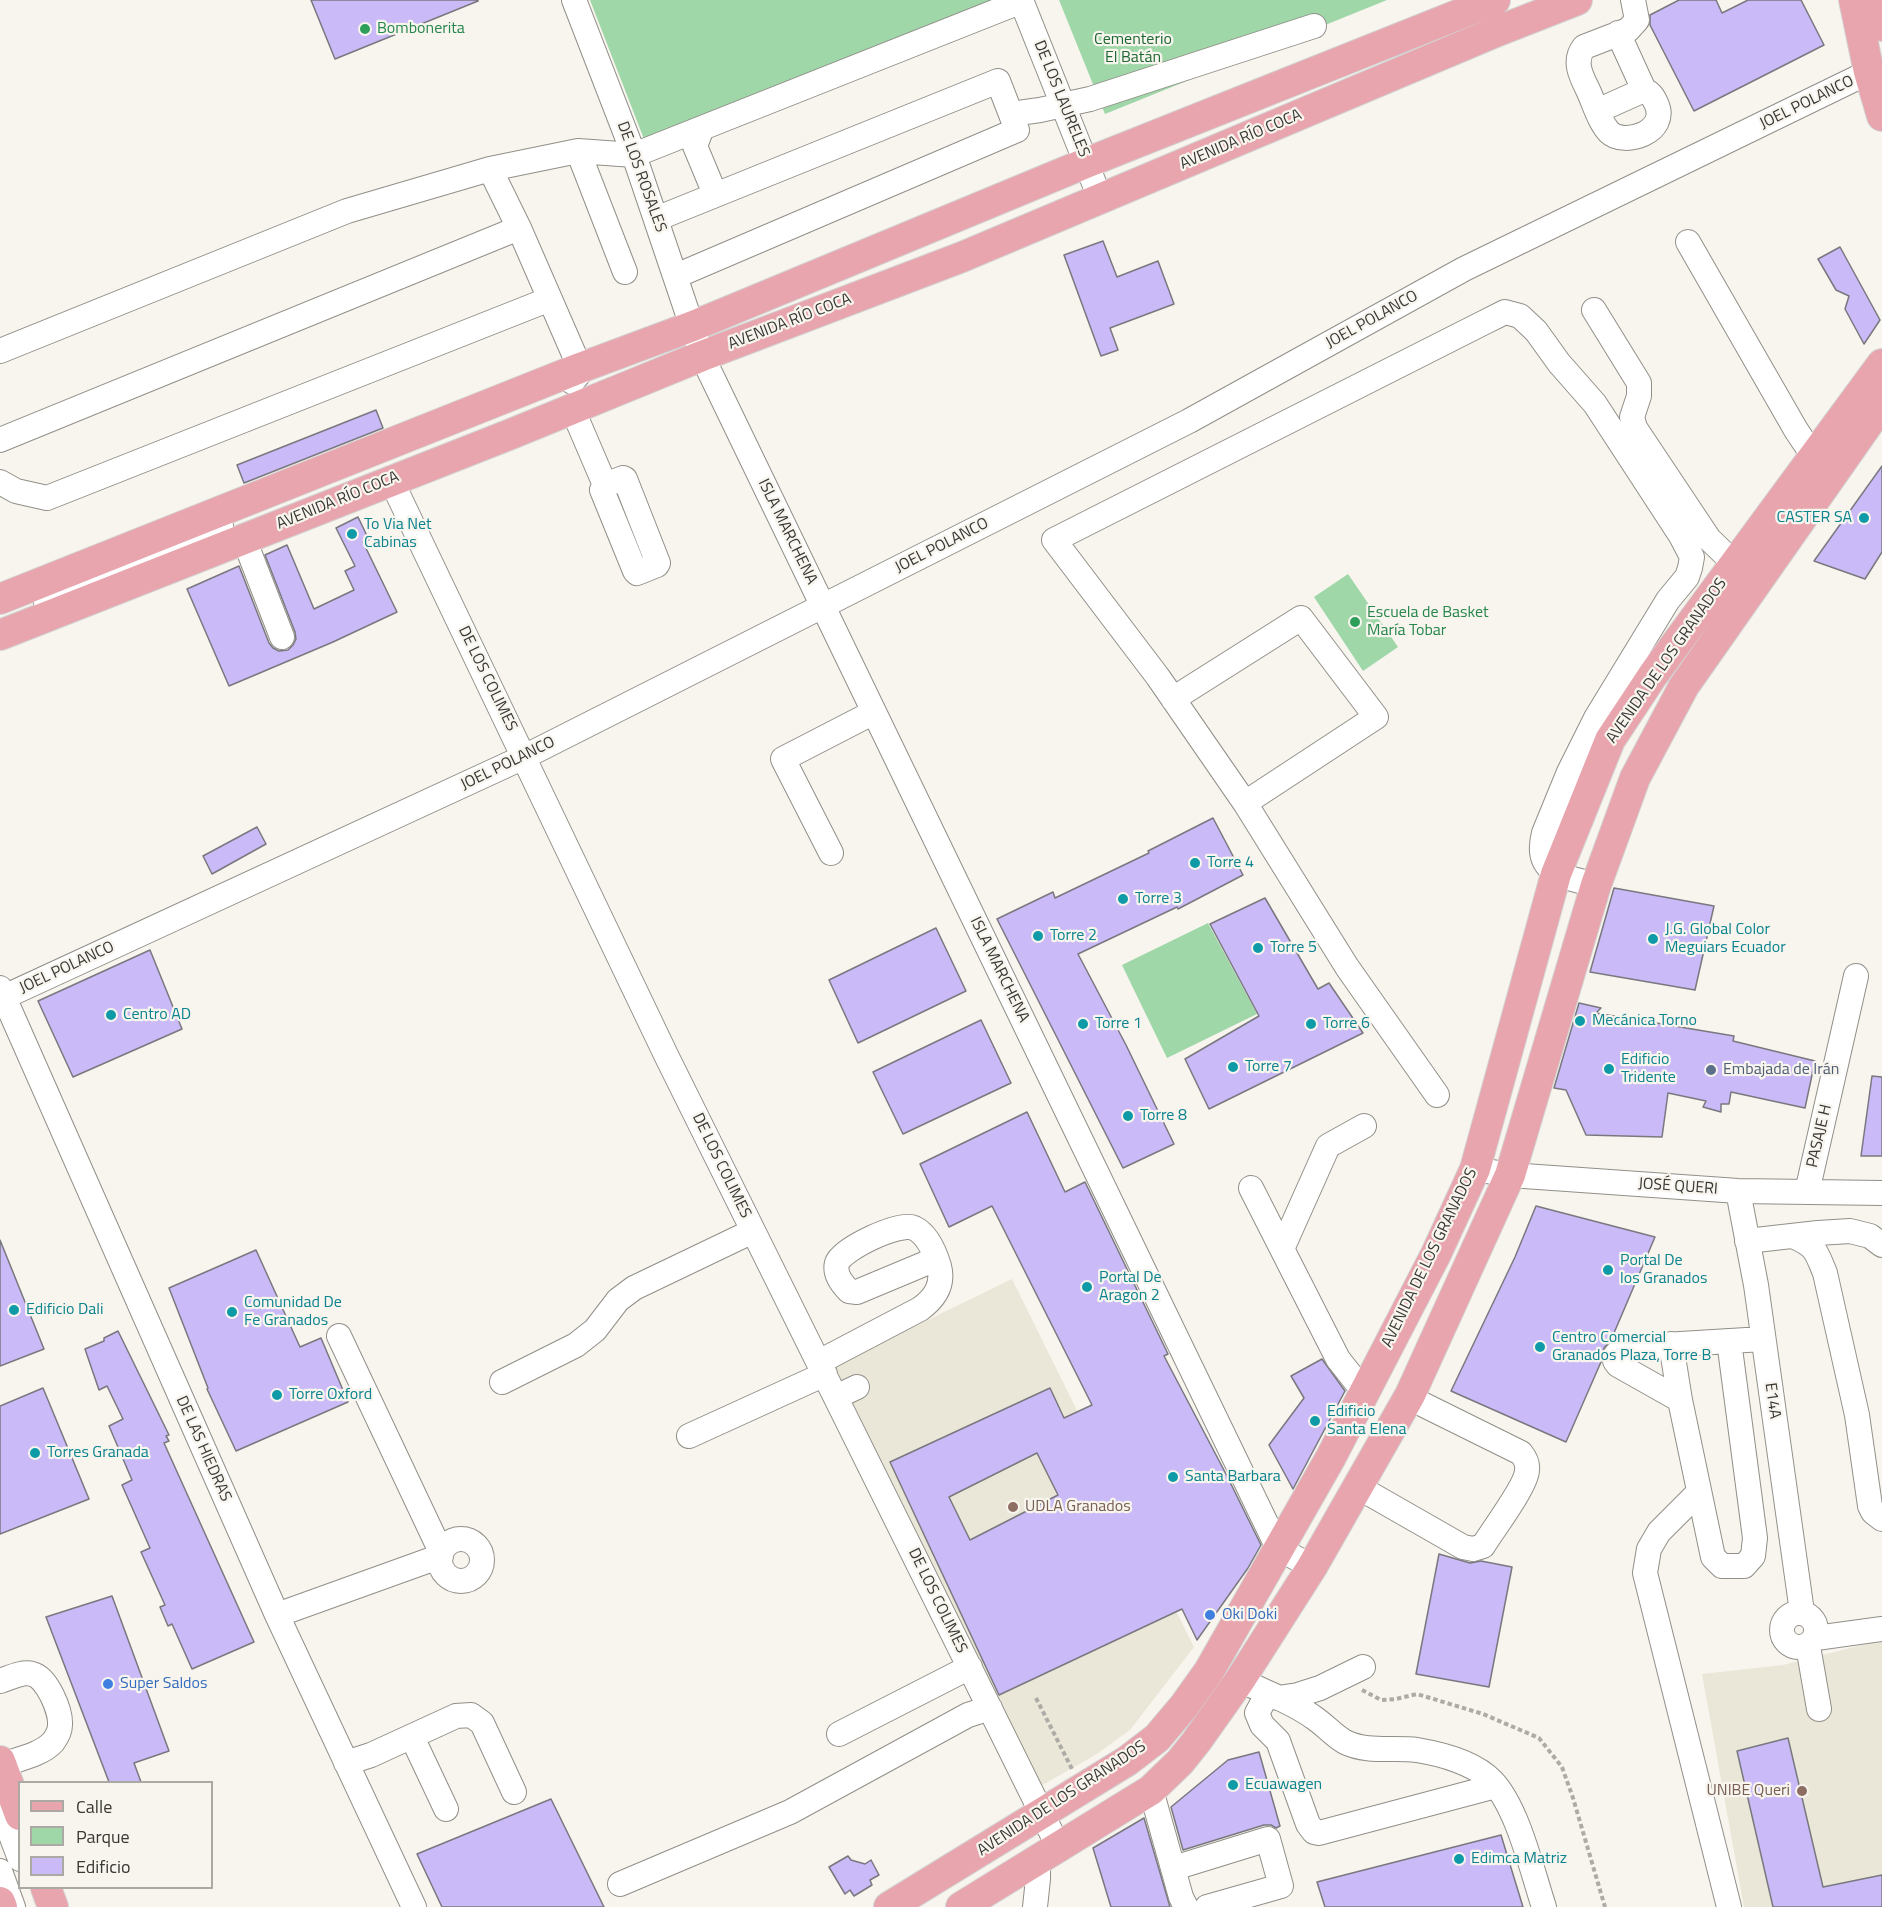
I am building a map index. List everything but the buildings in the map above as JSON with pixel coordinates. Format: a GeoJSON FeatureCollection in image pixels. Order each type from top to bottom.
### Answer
{"type":"FeatureCollection","features":[{"type":"Feature","properties":{"kind":"main road","name":"AVENIDA RÍO COCA"},"geometry":{"type":"LineString","coordinates":[[0,635],[702,356],[962,257],[1498,31],[1577,0]]}},
{"type":"Feature","properties":{"kind":"main road"},"geometry":{"type":"LineString","coordinates":[[1854,0],[1869,72],[1882,116]]}},
{"type":"Feature","properties":{"kind":"main road"},"geometry":{"type":"LineString","coordinates":[[1875,0],[1882,26]]}},
{"type":"Feature","properties":{"kind":"main road","name":"AVENIDA RÍO COCA"},"geometry":{"type":"LineString","coordinates":[[0,599],[580,368],[693,326],[1086,163],[1485,2]]}},
{"type":"Feature","properties":{"kind":"main road","name":"AVENIDA DE LOS GRANADOS"},"geometry":{"type":"LineString","coordinates":[[889,1907],[1127,1761],[1156,1737],[1184,1706],[1209,1671],[1331,1457],[1436,1254],[1475,1169],[1556,874],[1610,740],[1653,675],[1882,364]]}},
{"type":"Feature","properties":{"kind":"main road","name":"AVENIDA DE LOS GRANADOS"},"geometry":{"type":"LineString","coordinates":[[962,1907],[1151,1790],[1180,1762],[1240,1680],[1312,1568],[1410,1395],[1510,1175],[1596,885],[1635,778],[1684,686],[1882,404]]}},
{"type":"Feature","properties":{"kind":"main road"},"geometry":{"type":"LineString","coordinates":[[1726,625],[1766,593],[1882,426]]}},
{"type":"Feature","properties":{"kind":"main road"},"geometry":{"type":"LineString","coordinates":[[1,1763],[18,1810]]}},
{"type":"Feature","properties":{"kind":"main road"},"geometry":{"type":"LineString","coordinates":[[47,1889],[53,1907]]}},
{"type":"Feature","properties":{"kind":"main road"},"geometry":{"type":"LineString","coordinates":[[0,1902],[2,1907]]}},
{"type":"Feature","properties":{"kind":"street","name":"DE LOS ROSALES"},"geometry":{"type":"LineString","coordinates":[[574,0],[634,155],[702,356]]}},
{"type":"Feature","properties":{"kind":"street"},"geometry":{"type":"LineString","coordinates":[[0,351],[347,211],[490,169],[578,151],[634,155],[1021,0]]}},
{"type":"Feature","properties":{"kind":"street","name":"DE LOS LAURELES"},"geometry":{"type":"LineString","coordinates":[[1021,0],[1100,198]]}},
{"type":"Feature","properties":{"kind":"street"},"geometry":{"type":"LineString","coordinates":[[1618,33],[1644,90],[1649,92],[1658,106],[1660,118],[1651,130],[1625,139],[1614,136],[1604,125],[1581,76],[1577,62],[1584,47],[1618,33],[1628,30],[1637,20],[1633,0]]}},
{"type":"Feature","properties":{"kind":"street"},"geometry":{"type":"LineString","coordinates":[[1011,114],[1090,99],[1314,26]]}},
{"type":"Feature","properties":{"kind":"street","name":"JOEL POLANCO"},"geometry":{"type":"LineString","coordinates":[[2,992],[524,757],[1189,421],[1464,269],[1869,72]]}},
{"type":"Feature","properties":{"kind":"street"},"geometry":{"type":"LineString","coordinates":[[656,219],[998,81],[1017,130],[676,276]]}},
{"type":"Feature","properties":{"kind":"street"},"geometry":{"type":"LineString","coordinates":[[1597,111],[1644,90]]}},
{"type":"Feature","properties":{"kind":"street"},"geometry":{"type":"LineString","coordinates":[[702,128],[695,146],[716,194]]}},
{"type":"Feature","properties":{"kind":"street"},"geometry":{"type":"LineString","coordinates":[[578,151],[625,272]]}},
{"type":"Feature","properties":{"kind":"street"},"geometry":{"type":"LineString","coordinates":[[0,622],[319,484],[574,381],[580,368],[519,228],[490,169]]}},
{"type":"Feature","properties":{"kind":"street"},"geometry":{"type":"LineString","coordinates":[[0,440],[519,228]]}},
{"type":"Feature","properties":{"kind":"street"},"geometry":{"type":"LineString","coordinates":[[1688,242],[1796,430],[1814,457]]}},
{"type":"Feature","properties":{"kind":"street"},"geometry":{"type":"LineString","coordinates":[[0,482],[16,491],[47,498],[550,299]]}},
{"type":"Feature","properties":{"kind":"street"},"geometry":{"type":"LineString","coordinates":[[1594,310],[1639,383],[1640,396],[1632,417],[1635,428],[1709,539],[1735,564]]}},
{"type":"Feature","properties":{"kind":"street"},"geometry":{"type":"LineString","coordinates":[[1437,1095],[1347,967],[1245,803],[1158,677],[1054,540],[1505,312],[1520,316],[1536,332],[1594,404],[1681,536],[1692,557],[1686,577],[1668,600],[1596,718],[1569,772],[1542,841],[1542,853],[1550,870],[1556,874],[1596,885]]}},
{"type":"Feature","properties":{"kind":"street","name":"ISLA MARCHENA"},"geometry":{"type":"LineString","coordinates":[[702,356],[1278,1548]]}},
{"type":"Feature","properties":{"kind":"street"},"geometry":{"type":"LineString","coordinates":[[572,408],[605,485]]}},
{"type":"Feature","properties":{"kind":"street","name":"DE LOS COLIMES"},"geometry":{"type":"LineString","coordinates":[[391,480],[753,1231],[822,1368],[847,1392],[970,1667],[1042,1813],[1048,1854]]}},
{"type":"Feature","properties":{"kind":"street"},"geometry":{"type":"LineString","coordinates":[[243,538],[282,637]]}},
{"type":"Feature","properties":{"kind":"street"},"geometry":{"type":"LineString","coordinates":[[1173,699],[1301,618],[1376,717],[1245,803]]}},
{"type":"Feature","properties":{"kind":"street"},"geometry":{"type":"LineString","coordinates":[[831,853],[783,759],[874,712]]}},
{"type":"Feature","properties":{"kind":"street","name":"PASAJE H"},"geometry":{"type":"LineString","coordinates":[[1807,1192],[1856,976]]}},
{"type":"Feature","properties":{"kind":"street","name":"DE LAS HIEDRAS"},"geometry":{"type":"LineString","coordinates":[[2,992],[277,1615],[414,1907]]}},
{"type":"Feature","properties":{"kind":"street"},"geometry":{"type":"LineString","coordinates":[[1282,1249],[1328,1146],[1364,1126]]}},
{"type":"Feature","properties":{"kind":"street","name":"JOSÉ QUERI"},"geometry":{"type":"LineString","coordinates":[[1475,1169],[1510,1175],[1738,1191],[1882,1193]]}},
{"type":"Feature","properties":{"kind":"street"},"geometry":{"type":"LineString","coordinates":[[1251,1188],[1338,1359],[1365,1392]]}},
{"type":"Feature","properties":{"kind":"street","name":"E14A"},"geometry":{"type":"LineString","coordinates":[[1738,1191],[1763,1339],[1802,1612],[1791,1614],[1783,1622],[1782,1633],[1787,1643],[1797,1648],[1812,1642]]}},
{"type":"Feature","properties":{"kind":"street"},"geometry":{"type":"LineString","coordinates":[[502,1382],[576,1345],[595,1330],[618,1300],[634,1288],[753,1231]]}},
{"type":"Feature","properties":{"kind":"street"},"geometry":{"type":"LineString","coordinates":[[1747,1241],[1850,1232],[1870,1236],[1882,1245]]}},
{"type":"Feature","properties":{"kind":"street"},"geometry":{"type":"LineString","coordinates":[[1795,1237],[1809,1244],[1825,1273],[1857,1415],[1870,1506],[1873,1512],[1882,1519]]}},
{"type":"Feature","properties":{"kind":"street"},"geometry":{"type":"LineString","coordinates":[[689,1436],[822,1368],[920,1309],[936,1293],[941,1278],[936,1258]]}},
{"type":"Feature","properties":{"kind":"street"},"geometry":{"type":"LineString","coordinates":[[277,1615],[441,1554],[339,1336]]}},
{"type":"Feature","properties":{"kind":"street"},"geometry":{"type":"LineString","coordinates":[[1680,1400],[1618,1365],[1615,1356],[1619,1351],[1631,1347],[1763,1339]]}},
{"type":"Feature","properties":{"kind":"street"},"geometry":{"type":"LineString","coordinates":[[1671,1344],[1680,1400],[1713,1557],[1722,1566],[1744,1566],[1753,1556],[1755,1538],[1729,1341]]}},
{"type":"Feature","properties":{"kind":"street"},"geometry":{"type":"LineString","coordinates":[[1358,1487],[1463,1547],[1473,1549],[1483,1546],[1522,1485],[1528,1471],[1526,1459],[1521,1453],[1422,1404],[1410,1395]]}},
{"type":"Feature","properties":{"kind":"street"},"geometry":{"type":"LineString","coordinates":[[1699,1492],[1659,1532],[1649,1549],[1645,1573],[1730,1907]]}},
{"type":"Feature","properties":{"kind":"street"},"geometry":{"type":"LineString","coordinates":[[1278,1548],[1312,1568]]}},
{"type":"Feature","properties":{"kind":"street"},"geometry":{"type":"LineString","coordinates":[[1819,1709],[1812,1642],[1882,1629]]}},
{"type":"Feature","properties":{"kind":"street"},"geometry":{"type":"LineString","coordinates":[[839,1734],[970,1667]]}},
{"type":"Feature","properties":{"kind":"street"},"geometry":{"type":"LineString","coordinates":[[0,1681],[32,1673],[41,1679],[59,1711],[60,1727],[55,1739],[46,1748],[1,1763]]}},
{"type":"Feature","properties":{"kind":"street"},"geometry":{"type":"LineString","coordinates":[[1361,1677],[1298,1695],[1273,1696],[1257,1713],[1262,1725],[1278,1741],[1308,1824],[1314,1832],[1318,1833],[1496,1786]]}},
{"type":"Feature","properties":{"kind":"street"},"geometry":{"type":"LineString","coordinates":[[1240,1680],[1314,1717],[1346,1742],[1375,1749],[1399,1748],[1439,1754],[1467,1764],[1491,1780],[1515,1817],[1544,1907]]}},
{"type":"Feature","properties":{"kind":"street"},"geometry":{"type":"LineString","coordinates":[[620,1884],[790,1812],[968,1715],[990,1707]]}},
{"type":"Feature","properties":{"kind":"street"},"geometry":{"type":"LineString","coordinates":[[346,1763],[371,1755],[456,1716],[471,1715],[482,1723],[514,1792]]}},
{"type":"Feature","properties":{"kind":"street"},"geometry":{"type":"LineString","coordinates":[[412,1737],[446,1809]]}},
{"type":"Feature","properties":{"kind":"street"},"geometry":{"type":"LineString","coordinates":[[1151,1790],[1186,1907]]}},
{"type":"Feature","properties":{"kind":"street"},"geometry":{"type":"LineString","coordinates":[[0,1806],[18,1854]]}},
{"type":"Feature","properties":{"kind":"street"},"geometry":{"type":"LineString","coordinates":[[1174,1868],[1268,1839],[1281,1886],[1207,1907]]}},
{"type":"Feature","properties":{"kind":"street"},"geometry":{"type":"LineString","coordinates":[[1035,1907],[1038,1879],[1048,1854]]}},
{"type":"Feature","properties":{"kind":"street"},"geometry":{"type":"LineString","coordinates":[[0,1870],[13,1907]]}},
{"type":"Feature","properties":{"kind":"street"},"geometry":{"type":"LineString","coordinates":[[31,1889],[38,1907]]}},
{"type":"Feature","properties":{"kind":"path"},"geometry":{"type":"LineString","coordinates":[[1361,1677],[1381,1700],[1417,1694],[1483,1714],[1539,1738],[1562,1767],[1605,1907]]}},
{"type":"Feature","properties":{"kind":"path"},"geometry":{"type":"LineString","coordinates":[[1036,1698],[1081,1788]]}},
{"type":"Feature","properties":{"kind":"shaded area","name":"UDLA Granados"},"geometry":{"type":"Polygon","coordinates":[[[1012,1279],[1194,1647],[1130,1730],[1097,1754],[1039,1787],[833,1366],[1012,1279]]]}},
{"type":"Feature","properties":{"kind":"shaded area","name":"UNIBE Queri"},"geometry":{"type":"Polygon","coordinates":[[[1882,1640],[1882,1907],[1744,1907],[1702,1674],[1783,1665],[1882,1640]]]}},
{"type":"Feature","properties":{"kind":"green space"},"geometry":{"type":"Polygon","coordinates":[[[590,0],[1000,0],[644,139],[590,0]]]}},
{"type":"Feature","properties":{"kind":"green space","name":"Cementerio El Batán"},"geometry":{"type":"Polygon","coordinates":[[[1059,0],[1387,0],[1105,114],[1059,0]]]}},
{"type":"Feature","properties":{"kind":"green space","name":"Escuela de Basket María Tobar"},"geometry":{"type":"Polygon","coordinates":[[[1348,574],[1398,647],[1363,671],[1314,597],[1348,574]]]}},
{"type":"Feature","properties":{"kind":"green space"},"geometry":{"type":"Polygon","coordinates":[[[1208,923],[1257,1014],[1167,1058],[1122,965],[1208,923]]]}},
{"type":"Feature","properties":{"kind":"place","name":"Bombonerita"},"geometry":{"type":"Point","coordinates":[365,29]}},
{"type":"Feature","properties":{"kind":"place","name":"CASTER SA"},"geometry":{"type":"Point","coordinates":[1864,518]}},
{"type":"Feature","properties":{"kind":"place","name":"To Via Net Cabinas"},"geometry":{"type":"Point","coordinates":[352,534]}},
{"type":"Feature","properties":{"kind":"place","name":"Escuela de Basket María Tobar"},"geometry":{"type":"Point","coordinates":[1355,622]}},
{"type":"Feature","properties":{"kind":"place","name":"Torre 4"},"geometry":{"type":"Point","coordinates":[1195,863]}},
{"type":"Feature","properties":{"kind":"place","name":"Torre 3"},"geometry":{"type":"Point","coordinates":[1123,899]}},
{"type":"Feature","properties":{"kind":"place","name":"Torre 2"},"geometry":{"type":"Point","coordinates":[1038,936]}},
{"type":"Feature","properties":{"kind":"place","name":"J.G. Global Color Meguiars Ecuador"},"geometry":{"type":"Point","coordinates":[1653,939]}},
{"type":"Feature","properties":{"kind":"place","name":"Torre 5"},"geometry":{"type":"Point","coordinates":[1258,948]}},
{"type":"Feature","properties":{"kind":"place","name":"Centro AD"},"geometry":{"type":"Point","coordinates":[111,1015]}},
{"type":"Feature","properties":{"kind":"place","name":"Mecánica Torno"},"geometry":{"type":"Point","coordinates":[1580,1021]}},
{"type":"Feature","properties":{"kind":"place","name":"Torre 1"},"geometry":{"type":"Point","coordinates":[1083,1024]}},
{"type":"Feature","properties":{"kind":"place","name":"Torre 6"},"geometry":{"type":"Point","coordinates":[1311,1024]}},
{"type":"Feature","properties":{"kind":"place","name":"Torre 7"},"geometry":{"type":"Point","coordinates":[1233,1067]}},
{"type":"Feature","properties":{"kind":"place","name":"Edificio Tridente"},"geometry":{"type":"Point","coordinates":[1609,1069]}},
{"type":"Feature","properties":{"kind":"place","name":"Embajada de Irán"},"geometry":{"type":"Point","coordinates":[1711,1070]}},
{"type":"Feature","properties":{"kind":"place","name":"Torre 8"},"geometry":{"type":"Point","coordinates":[1128,1116]}},
{"type":"Feature","properties":{"kind":"place","name":"Portal De los Granados"},"geometry":{"type":"Point","coordinates":[1608,1270]}},
{"type":"Feature","properties":{"kind":"place","name":"Portal De Aragon 2"},"geometry":{"type":"Point","coordinates":[1087,1287]}},
{"type":"Feature","properties":{"kind":"place","name":"Edificio Dali"},"geometry":{"type":"Point","coordinates":[14,1310]}},
{"type":"Feature","properties":{"kind":"place","name":"Comunidad De Fe Granados"},"geometry":{"type":"Point","coordinates":[232,1312]}},
{"type":"Feature","properties":{"kind":"place","name":"Centro Comercial Granados Plaza, Torre B"},"geometry":{"type":"Point","coordinates":[1540,1347]}},
{"type":"Feature","properties":{"kind":"place","name":"Torre Oxford"},"geometry":{"type":"Point","coordinates":[277,1395]}},
{"type":"Feature","properties":{"kind":"place","name":"Edificio Santa Elena"},"geometry":{"type":"Point","coordinates":[1315,1421]}},
{"type":"Feature","properties":{"kind":"place","name":"Torres Granada"},"geometry":{"type":"Point","coordinates":[35,1453]}},
{"type":"Feature","properties":{"kind":"place","name":"Santa Barbara"},"geometry":{"type":"Point","coordinates":[1173,1477]}},
{"type":"Feature","properties":{"kind":"place","name":"UDLA Granados"},"geometry":{"type":"Point","coordinates":[1013,1507]}},
{"type":"Feature","properties":{"kind":"place","name":"Oki Doki"},"geometry":{"type":"Point","coordinates":[1210,1615]}},
{"type":"Feature","properties":{"kind":"place","name":"Super Saldos"},"geometry":{"type":"Point","coordinates":[108,1684]}},
{"type":"Feature","properties":{"kind":"place","name":"Ecuawagen"},"geometry":{"type":"Point","coordinates":[1233,1785]}},
{"type":"Feature","properties":{"kind":"place","name":"UNIBE Queri"},"geometry":{"type":"Point","coordinates":[1802,1791]}},
{"type":"Feature","properties":{"kind":"place","name":"Edimca Matriz"},"geometry":{"type":"Point","coordinates":[1459,1859]}}]}
